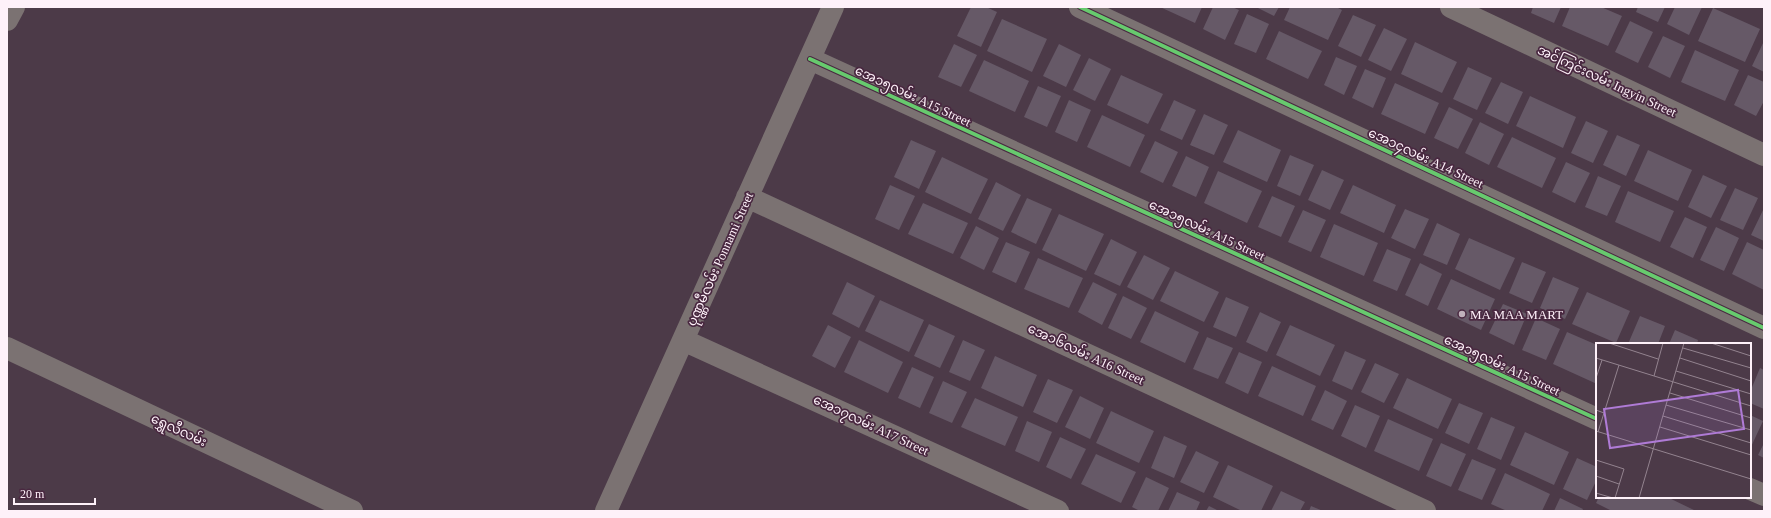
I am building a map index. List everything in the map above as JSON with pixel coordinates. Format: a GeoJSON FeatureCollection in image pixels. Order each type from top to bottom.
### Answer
{"type":"FeatureCollection","features":[{"type":"Feature","properties":{"kind":"street"},"geometry":{"type":"LineString","coordinates":[[7,20],[14,7]]}},
{"type":"Feature","properties":{"kind":"street","name":"ပုဏ္ဏမီလမ်း Ponnami Street"},"geometry":{"type":"LineString","coordinates":[[606,511],[833,7]]}},
{"type":"Feature","properties":{"kind":"street","name":"အေ၁၄လမ်း A14 Street"},"geometry":{"type":"LineString","coordinates":[[1080,7],[1764,328]]}},
{"type":"Feature","properties":{"kind":"street","name":"အင်ကြင်းလမ်း Ingyin Street"},"geometry":{"type":"LineString","coordinates":[[1451,7],[1764,155]]}},
{"type":"Feature","properties":{"kind":"street","name":"အေ၁၅လမ်း A15 Street"},"geometry":{"type":"LineString","coordinates":[[810,59],[1596,419]]}},
{"type":"Feature","properties":{"kind":"street","name":"အေ၁၆လမ်း A16 Street"},"geometry":{"type":"LineString","coordinates":[[747,197],[1425,511]]}},
{"type":"Feature","properties":{"kind":"street","name":"အေ၁၇လမ်း A17 Street"},"geometry":{"type":"LineString","coordinates":[[683,340],[1058,511]]}},
{"type":"Feature","properties":{"kind":"street","name":"ရွှေလီလမ်း"},"geometry":{"type":"LineString","coordinates":[[7,348],[352,511]]}},
{"type":"Feature","properties":{"kind":"street"},"geometry":{"type":"LineString","coordinates":[[1751,489],[1764,495]]}},
{"type":"Feature","properties":{"kind":"building"},"geometry":{"type":"Polygon","coordinates":[[[971,7],[986,7],[997,12],[981,47],[957,36],[971,7]]]}},
{"type":"Feature","properties":{"kind":"building"},"geometry":{"type":"Polygon","coordinates":[[[1160,7],[1202,7],[1195,23],[1160,7]]]}},
{"type":"Feature","properties":{"kind":"building"},"geometry":{"type":"Polygon","coordinates":[[[1213,7],[1232,7],[1239,10],[1225,40],[1203,29],[1213,7]]]}},
{"type":"Feature","properties":{"kind":"building"},"geometry":{"type":"Polygon","coordinates":[[[1256,7],[1279,7],[1274,16],[1256,7]]]}},
{"type":"Feature","properties":{"kind":"building"},"geometry":{"type":"Polygon","coordinates":[[[1290,7],[1336,7],[1342,10],[1328,40],[1284,20],[1290,7]]]}},
{"type":"Feature","properties":{"kind":"building"},"geometry":{"type":"Polygon","coordinates":[[[1533,7],[1561,7],[1554,23],[1531,13],[1533,7]]]}},
{"type":"Feature","properties":{"kind":"building"},"geometry":{"type":"Polygon","coordinates":[[[1570,7],[1601,7],[1622,16],[1608,46],[1562,26],[1570,7]]]}},
{"type":"Feature","properties":{"kind":"building"},"geometry":{"type":"Polygon","coordinates":[[[1638,7],[1665,7],[1658,22],[1636,12],[1638,7]]]}},
{"type":"Feature","properties":{"kind":"building"},"geometry":{"type":"Polygon","coordinates":[[[1675,7],[1702,7],[1689,35],[1667,24],[1675,7]]]}},
{"type":"Feature","properties":{"kind":"building"},"geometry":{"type":"Polygon","coordinates":[[[1713,8],[1760,29],[1745,62],[1698,41],[1713,8]]]}},
{"type":"Feature","properties":{"kind":"building"},"geometry":{"type":"Polygon","coordinates":[[[1247,14],[1269,24],[1256,53],[1234,44],[1247,14]]]}},
{"type":"Feature","properties":{"kind":"building"},"geometry":{"type":"Polygon","coordinates":[[[1353,15],[1376,25],[1361,57],[1338,46],[1353,15]]]}},
{"type":"Feature","properties":{"kind":"building"},"geometry":{"type":"Polygon","coordinates":[[[1002,19],[1047,39],[1032,72],[987,51],[1002,19]]]}},
{"type":"Feature","properties":{"kind":"building"},"geometry":{"type":"Polygon","coordinates":[[[1630,21],[1653,32],[1638,63],[1615,52],[1630,21]]]}},
{"type":"Feature","properties":{"kind":"building"},"geometry":{"type":"Polygon","coordinates":[[[1384,28],[1407,39],[1391,71],[1368,60],[1384,28]]]}},
{"type":"Feature","properties":{"kind":"building"},"geometry":{"type":"Polygon","coordinates":[[[1279,31],[1322,51],[1308,79],[1266,59],[1279,31]]]}},
{"type":"Feature","properties":{"kind":"building"},"geometry":{"type":"Polygon","coordinates":[[[1663,36],[1685,46],[1670,78],[1648,67],[1663,36]]]}},
{"type":"Feature","properties":{"kind":"building"},"geometry":{"type":"Polygon","coordinates":[[[1764,41],[1764,72],[1752,66],[1764,41]]]}},
{"type":"Feature","properties":{"kind":"building"},"geometry":{"type":"Polygon","coordinates":[[[1415,42],[1457,62],[1442,93],[1401,74],[1415,42]]]}},
{"type":"Feature","properties":{"kind":"building"},"geometry":{"type":"Polygon","coordinates":[[[954,44],[977,55],[961,87],[938,77],[954,44]]]}},
{"type":"Feature","properties":{"kind":"building"},"geometry":{"type":"Polygon","coordinates":[[[1059,44],[1081,55],[1066,87],[1043,76],[1059,44]]]}},
{"type":"Feature","properties":{"kind":"building"},"geometry":{"type":"Polygon","coordinates":[[[1695,50],[1739,70],[1725,101],[1681,82],[1695,50]]]}},
{"type":"Feature","properties":{"kind":"building"},"geometry":{"type":"Polygon","coordinates":[[[1336,57],[1357,66],[1344,95],[1324,85],[1336,57]]]}},
{"type":"Feature","properties":{"kind":"building"},"geometry":{"type":"Polygon","coordinates":[[[1089,58],[1111,69],[1095,101],[1073,90],[1089,58]]]}},
{"type":"Feature","properties":{"kind":"building"},"geometry":{"type":"Polygon","coordinates":[[[984,60],[1029,81],[1015,112],[969,91],[984,60]]]}},
{"type":"Feature","properties":{"kind":"building"},"geometry":{"type":"Polygon","coordinates":[[[1468,67],[1492,78],[1477,110],[1453,99],[1468,67]]]}},
{"type":"Feature","properties":{"kind":"building"},"geometry":{"type":"Polygon","coordinates":[[[1365,69],[1386,78],[1373,108],[1352,98],[1365,69]]]}},
{"type":"Feature","properties":{"kind":"building"},"geometry":{"type":"Polygon","coordinates":[[[1121,75],[1163,94],[1148,124],[1107,105],[1121,75]]]}},
{"type":"Feature","properties":{"kind":"building"},"geometry":{"type":"Polygon","coordinates":[[[1748,75],[1764,82],[1764,101],[1756,116],[1734,105],[1748,75]]]}},
{"type":"Feature","properties":{"kind":"building"},"geometry":{"type":"Polygon","coordinates":[[[1501,82],[1523,92],[1508,124],[1485,113],[1501,82]]]}},
{"type":"Feature","properties":{"kind":"building"},"geometry":{"type":"Polygon","coordinates":[[[1395,83],[1439,103],[1425,134],[1381,114],[1395,83]]]}},
{"type":"Feature","properties":{"kind":"building"},"geometry":{"type":"Polygon","coordinates":[[[1038,86],[1061,96],[1047,127],[1024,117],[1038,86]]]}},
{"type":"Feature","properties":{"kind":"building"},"geometry":{"type":"Polygon","coordinates":[[[1530,96],[1576,117],[1563,148],[1516,126],[1530,96]]]}},
{"type":"Feature","properties":{"kind":"building"},"geometry":{"type":"Polygon","coordinates":[[[1069,100],[1091,110],[1077,142],[1055,132],[1069,100]]]}},
{"type":"Feature","properties":{"kind":"building"},"geometry":{"type":"Polygon","coordinates":[[[1174,100],[1196,110],[1182,140],[1160,130],[1174,100]]]}},
{"type":"Feature","properties":{"kind":"building"},"geometry":{"type":"Polygon","coordinates":[[[1449,107],[1473,119],[1458,149],[1434,138],[1449,107]]]}},
{"type":"Feature","properties":{"kind":"building"},"geometry":{"type":"Polygon","coordinates":[[[1204,114],[1228,125],[1214,155],[1190,145],[1204,114]]]}},
{"type":"Feature","properties":{"kind":"building"},"geometry":{"type":"Polygon","coordinates":[[[1102,115],[1145,135],[1130,167],[1087,147],[1102,115]]]}},
{"type":"Feature","properties":{"kind":"building"},"geometry":{"type":"Polygon","coordinates":[[[1586,121],[1608,131],[1593,163],[1571,153],[1586,121]]]}},
{"type":"Feature","properties":{"kind":"building"},"geometry":{"type":"Polygon","coordinates":[[[1480,122],[1504,134],[1489,165],[1465,153],[1480,122]]]}},
{"type":"Feature","properties":{"kind":"building"},"geometry":{"type":"Polygon","coordinates":[[[1238,130],[1281,150],[1267,182],[1223,162],[1238,130]]]}},
{"type":"Feature","properties":{"kind":"building"},"geometry":{"type":"Polygon","coordinates":[[[1617,135],[1640,145],[1626,176],[1603,165],[1617,135]]]}},
{"type":"Feature","properties":{"kind":"building"},"geometry":{"type":"Polygon","coordinates":[[[1512,137],[1556,158],[1542,188],[1497,167],[1512,137]]]}},
{"type":"Feature","properties":{"kind":"building"},"geometry":{"type":"Polygon","coordinates":[[[911,140],[936,151],[919,189],[894,177],[911,140]]]}},
{"type":"Feature","properties":{"kind":"building"},"geometry":{"type":"Polygon","coordinates":[[[1155,141],[1178,152],[1163,183],[1140,172],[1155,141]]]}},
{"type":"Feature","properties":{"kind":"building"},"geometry":{"type":"Polygon","coordinates":[[[1648,150],[1692,170],[1678,201],[1634,181],[1648,150]]]}},
{"type":"Feature","properties":{"kind":"building"},"geometry":{"type":"Polygon","coordinates":[[[1290,155],[1314,165],[1300,196],[1277,186],[1290,155]]]}},
{"type":"Feature","properties":{"kind":"building"},"geometry":{"type":"Polygon","coordinates":[[[1186,156],[1209,167],[1196,197],[1172,186],[1186,156]]]}},
{"type":"Feature","properties":{"kind":"building"},"geometry":{"type":"Polygon","coordinates":[[[942,157],[988,179],[971,214],[925,192],[942,157]]]}},
{"type":"Feature","properties":{"kind":"building"},"geometry":{"type":"Polygon","coordinates":[[[1566,162],[1590,173],[1575,203],[1552,192],[1566,162]]]}},
{"type":"Feature","properties":{"kind":"building"},"geometry":{"type":"Polygon","coordinates":[[[1322,170],[1344,180],[1330,210],[1308,200],[1322,170]]]}},
{"type":"Feature","properties":{"kind":"building"},"geometry":{"type":"Polygon","coordinates":[[[1218,171],[1262,191],[1247,223],[1204,203],[1218,171]]]}},
{"type":"Feature","properties":{"kind":"building"},"geometry":{"type":"Polygon","coordinates":[[[1703,175],[1727,186],[1711,218],[1688,207],[1703,175]]]}},
{"type":"Feature","properties":{"kind":"building"},"geometry":{"type":"Polygon","coordinates":[[[1598,176],[1621,186],[1607,216],[1585,207],[1598,176]]]}},
{"type":"Feature","properties":{"kind":"building"},"geometry":{"type":"Polygon","coordinates":[[[996,182],[1021,195],[1003,231],[978,219],[996,182]]]}},
{"type":"Feature","properties":{"kind":"building"},"geometry":{"type":"Polygon","coordinates":[[[890,185],[915,196],[899,230],[875,219],[890,185]]]}},
{"type":"Feature","properties":{"kind":"building"},"geometry":{"type":"Polygon","coordinates":[[[1353,185],[1396,205],[1384,233],[1340,213],[1353,185]]]}},
{"type":"Feature","properties":{"kind":"building"},"geometry":{"type":"Polygon","coordinates":[[[1735,188],[1758,198],[1743,230],[1720,220],[1735,188]]]}},
{"type":"Feature","properties":{"kind":"building"},"geometry":{"type":"Polygon","coordinates":[[[1628,191],[1674,211],[1660,242],[1615,222],[1628,191]]]}},
{"type":"Feature","properties":{"kind":"building"},"geometry":{"type":"Polygon","coordinates":[[[1272,196],[1295,206],[1281,237],[1258,227],[1272,196]]]}},
{"type":"Feature","properties":{"kind":"building"},"geometry":{"type":"Polygon","coordinates":[[[1027,198],[1052,209],[1036,244],[1011,232],[1027,198]]]}},
{"type":"Feature","properties":{"kind":"building"},"geometry":{"type":"Polygon","coordinates":[[[923,203],[968,223],[953,254],[908,234],[923,203]]]}},
{"type":"Feature","properties":{"kind":"building"},"geometry":{"type":"Polygon","coordinates":[[[1764,208],[1764,241],[1751,235],[1764,208]]]}},
{"type":"Feature","properties":{"kind":"building"},"geometry":{"type":"Polygon","coordinates":[[[1405,209],[1429,219],[1415,249],[1391,238],[1405,209]]]}},
{"type":"Feature","properties":{"kind":"building"},"geometry":{"type":"Polygon","coordinates":[[[1303,210],[1326,220],[1311,252],[1288,242],[1303,210]]]}},
{"type":"Feature","properties":{"kind":"building"},"geometry":{"type":"Polygon","coordinates":[[[1059,214],[1104,234],[1086,271],[1042,250],[1059,214]]]}},
{"type":"Feature","properties":{"kind":"building"},"geometry":{"type":"Polygon","coordinates":[[[1685,217],[1707,227],[1693,258],[1670,247],[1685,217]]]}},
{"type":"Feature","properties":{"kind":"building"},"geometry":{"type":"Polygon","coordinates":[[[1437,223],[1460,234],[1447,265],[1423,255],[1437,223]]]}},
{"type":"Feature","properties":{"kind":"building"},"geometry":{"type":"Polygon","coordinates":[[[1334,224],[1378,243],[1364,276],[1320,257],[1334,224]]]}},
{"type":"Feature","properties":{"kind":"building"},"geometry":{"type":"Polygon","coordinates":[[[976,226],[999,238],[984,270],[960,258],[976,226]]]}},
{"type":"Feature","properties":{"kind":"building"},"geometry":{"type":"Polygon","coordinates":[[[1716,227],[1739,238],[1724,271],[1700,260],[1716,227]]]}},
{"type":"Feature","properties":{"kind":"building"},"geometry":{"type":"Polygon","coordinates":[[[1469,238],[1515,258],[1500,290],[1455,269],[1469,238]]]}},
{"type":"Feature","properties":{"kind":"building"},"geometry":{"type":"Polygon","coordinates":[[[1111,239],[1137,252],[1120,286],[1094,274],[1111,239]]]}},
{"type":"Feature","properties":{"kind":"building"},"geometry":{"type":"Polygon","coordinates":[[[1006,242],[1030,252],[1016,283],[992,272],[1006,242]]]}},
{"type":"Feature","properties":{"kind":"building"},"geometry":{"type":"Polygon","coordinates":[[[1747,242],[1764,250],[1764,290],[1732,274],[1747,242]]]}},
{"type":"Feature","properties":{"kind":"building"},"geometry":{"type":"Polygon","coordinates":[[[1387,249],[1411,259],[1397,291],[1373,281],[1387,249]]]}},
{"type":"Feature","properties":{"kind":"building"},"geometry":{"type":"Polygon","coordinates":[[[1144,255],[1170,268],[1153,300],[1127,287],[1144,255]]]}},
{"type":"Feature","properties":{"kind":"building"},"geometry":{"type":"Polygon","coordinates":[[[1038,258],[1083,278],[1069,308],[1024,289],[1038,258]]]}},
{"type":"Feature","properties":{"kind":"building"},"geometry":{"type":"Polygon","coordinates":[[[1522,262],[1546,272],[1532,303],[1509,293],[1522,262]]]}},
{"type":"Feature","properties":{"kind":"building"},"geometry":{"type":"Polygon","coordinates":[[[1420,263],[1442,274],[1428,306],[1405,295],[1420,263]]]}},
{"type":"Feature","properties":{"kind":"building"},"geometry":{"type":"Polygon","coordinates":[[[1175,271],[1219,292],[1204,322],[1160,301],[1175,271]]]}},
{"type":"Feature","properties":{"kind":"building"},"geometry":{"type":"Polygon","coordinates":[[[1553,277],[1579,288],[1565,319],[1540,308],[1553,277]]]}},
{"type":"Feature","properties":{"kind":"building"},"geometry":{"type":"Polygon","coordinates":[[[1451,279],[1495,299],[1481,330],[1437,309],[1451,279]]]}},
{"type":"Feature","properties":{"kind":"building"},"geometry":{"type":"Polygon","coordinates":[[[847,282],[875,296],[859,328],[832,314],[847,282]]]}},
{"type":"Feature","properties":{"kind":"building"},"geometry":{"type":"Polygon","coordinates":[[[1093,282],[1117,294],[1102,325],[1078,312],[1093,282]]]}},
{"type":"Feature","properties":{"kind":"building"},"geometry":{"type":"Polygon","coordinates":[[[1587,292],[1630,311],[1616,343],[1572,324],[1587,292]]]}},
{"type":"Feature","properties":{"kind":"building"},"geometry":{"type":"Polygon","coordinates":[[[1123,296],[1147,308],[1131,339],[1108,328],[1123,296]]]}},
{"type":"Feature","properties":{"kind":"building"},"geometry":{"type":"Polygon","coordinates":[[[1226,297],[1249,307],[1236,337],[1213,327],[1226,297]]]}},
{"type":"Feature","properties":{"kind":"building"},"geometry":{"type":"Polygon","coordinates":[[[880,300],[924,320],[909,352],[865,331],[880,300]]]}},
{"type":"Feature","properties":{"kind":"building"},"geometry":{"type":"Polygon","coordinates":[[[1503,304],[1527,314],[1514,345],[1489,333],[1503,304]]]}},
{"type":"Feature","properties":{"kind":"building"},"geometry":{"type":"Polygon","coordinates":[[[1155,311],[1199,332],[1185,363],[1140,342],[1155,311]]]}},
{"type":"Feature","properties":{"kind":"building"},"geometry":{"type":"Polygon","coordinates":[[[1260,312],[1281,322],[1267,352],[1246,342],[1260,312]]]}},
{"type":"Feature","properties":{"kind":"building"},"geometry":{"type":"Polygon","coordinates":[[[1640,316],[1665,326],[1658,343],[1628,343],[1640,316]]]}},
{"type":"Feature","properties":{"kind":"building"},"geometry":{"type":"Polygon","coordinates":[[[1536,318],[1560,329],[1546,360],[1522,350],[1536,318]]]}},
{"type":"Feature","properties":{"kind":"building"},"geometry":{"type":"Polygon","coordinates":[[[929,324],[955,336],[940,368],[914,356],[929,324]]]}},
{"type":"Feature","properties":{"kind":"building"},"geometry":{"type":"Polygon","coordinates":[[[828,325],[851,337],[835,368],[812,356],[828,325]]]}},
{"type":"Feature","properties":{"kind":"building"},"geometry":{"type":"Polygon","coordinates":[[[1290,325],[1335,345],[1320,376],[1276,355],[1290,325]]]}},
{"type":"Feature","properties":{"kind":"building"},"geometry":{"type":"Polygon","coordinates":[[[1675,330],[1698,340],[1697,343],[1669,343],[1675,330]]]}},
{"type":"Feature","properties":{"kind":"building"},"geometry":{"type":"Polygon","coordinates":[[[1567,332],[1596,345],[1596,384],[1553,364],[1567,332]]]}},
{"type":"Feature","properties":{"kind":"building"},"geometry":{"type":"Polygon","coordinates":[[[1207,337],[1233,348],[1218,379],[1193,369],[1207,337]]]}},
{"type":"Feature","properties":{"kind":"building"},"geometry":{"type":"Polygon","coordinates":[[[859,340],[903,362],[888,393],[844,372],[859,340]]]}},
{"type":"Feature","properties":{"kind":"building"},"geometry":{"type":"Polygon","coordinates":[[[963,340],[985,350],[970,381],[949,372],[963,340]]]}},
{"type":"Feature","properties":{"kind":"building"},"geometry":{"type":"Polygon","coordinates":[[[1345,351],[1366,360],[1352,390],[1332,381],[1345,351]]]}},
{"type":"Feature","properties":{"kind":"building"},"geometry":{"type":"Polygon","coordinates":[[[1239,352],[1262,362],[1248,394],[1225,383],[1239,352]]]}},
{"type":"Feature","properties":{"kind":"building"},"geometry":{"type":"Polygon","coordinates":[[[995,356],[1037,375],[1023,407],[981,388],[995,356]]]}},
{"type":"Feature","properties":{"kind":"building"},"geometry":{"type":"Polygon","coordinates":[[[1375,363],[1399,374],[1384,403],[1361,392],[1375,363]]]}},
{"type":"Feature","properties":{"kind":"building"},"geometry":{"type":"Polygon","coordinates":[[[1272,366],[1316,386],[1303,416],[1258,396],[1272,366]]]}},
{"type":"Feature","properties":{"kind":"building"},"geometry":{"type":"Polygon","coordinates":[[[912,367],[934,377],[920,408],[898,398],[912,367]]]}},
{"type":"Feature","properties":{"kind":"building"},"geometry":{"type":"Polygon","coordinates":[[[1760,368],[1764,370],[1764,409],[1751,403],[1751,390],[1760,368]]]}},
{"type":"Feature","properties":{"kind":"building"},"geometry":{"type":"Polygon","coordinates":[[[1407,378],[1452,399],[1438,429],[1393,408],[1407,378]]]}},
{"type":"Feature","properties":{"kind":"building"},"geometry":{"type":"Polygon","coordinates":[[[1048,379],[1073,390],[1057,423],[1033,412],[1048,379]]]}},
{"type":"Feature","properties":{"kind":"building"},"geometry":{"type":"Polygon","coordinates":[[[943,381],[967,392],[952,423],[929,413],[943,381]]]}},
{"type":"Feature","properties":{"kind":"building"},"geometry":{"type":"Polygon","coordinates":[[[1325,390],[1347,401],[1333,430],[1311,420],[1325,390]]]}},
{"type":"Feature","properties":{"kind":"building"},"geometry":{"type":"Polygon","coordinates":[[[1080,396],[1104,408],[1090,439],[1065,427],[1080,396]]]}},
{"type":"Feature","properties":{"kind":"building"},"geometry":{"type":"Polygon","coordinates":[[[975,398],[1018,417],[1005,446],[961,427],[975,398]]]}},
{"type":"Feature","properties":{"kind":"building"},"geometry":{"type":"Polygon","coordinates":[[[1459,403],[1483,413],[1469,444],[1445,433],[1459,403]]]}},
{"type":"Feature","properties":{"kind":"building"},"geometry":{"type":"Polygon","coordinates":[[[1355,405],[1380,416],[1366,448],[1341,436],[1355,405]]]}},
{"type":"Feature","properties":{"kind":"building"},"geometry":{"type":"Polygon","coordinates":[[[1111,411],[1154,431],[1139,463],[1096,443],[1111,411]]]}},
{"type":"Feature","properties":{"kind":"building"},"geometry":{"type":"Polygon","coordinates":[[[1751,415],[1763,421],[1751,447],[1751,415]]]}},
{"type":"Feature","properties":{"kind":"building"},"geometry":{"type":"Polygon","coordinates":[[[1491,417],[1515,427],[1501,460],[1477,449],[1491,417]]]}},
{"type":"Feature","properties":{"kind":"building"},"geometry":{"type":"Polygon","coordinates":[[[1388,419],[1433,439],[1419,471],[1374,451],[1388,419]]]}},
{"type":"Feature","properties":{"kind":"building"},"geometry":{"type":"Polygon","coordinates":[[[1027,421],[1052,432],[1039,462],[1015,451],[1027,421]]]}},
{"type":"Feature","properties":{"kind":"building"},"geometry":{"type":"Polygon","coordinates":[[[1525,432],[1569,452],[1554,485],[1510,465],[1525,432]]]}},
{"type":"Feature","properties":{"kind":"building"},"geometry":{"type":"Polygon","coordinates":[[[1164,436],[1187,446],[1174,478],[1151,468],[1164,436]]]}},
{"type":"Feature","properties":{"kind":"building"},"geometry":{"type":"Polygon","coordinates":[[[1060,437],[1086,449],[1071,479],[1046,467],[1060,437]]]}},
{"type":"Feature","properties":{"kind":"building"},"geometry":{"type":"Polygon","coordinates":[[[1441,443],[1466,454],[1451,487],[1426,476],[1441,443]]]}},
{"type":"Feature","properties":{"kind":"building"},"geometry":{"type":"Polygon","coordinates":[[[1764,443],[1764,458],[1758,455],[1764,443]]]}},
{"type":"Feature","properties":{"kind":"building"},"geometry":{"type":"Polygon","coordinates":[[[1196,451],[1219,462],[1204,493],[1180,482],[1196,451]]]}},
{"type":"Feature","properties":{"kind":"building"},"geometry":{"type":"Polygon","coordinates":[[[1096,454],[1136,472],[1121,503],[1081,484],[1096,454]]]}},
{"type":"Feature","properties":{"kind":"building"},"geometry":{"type":"Polygon","coordinates":[[[1577,458],[1596,467],[1596,481],[1587,500],[1563,489],[1577,458]]]}},
{"type":"Feature","properties":{"kind":"building"},"geometry":{"type":"Polygon","coordinates":[[[1472,459],[1496,469],[1482,500],[1458,490],[1472,459]]]}},
{"type":"Feature","properties":{"kind":"building"},"geometry":{"type":"Polygon","coordinates":[[[1228,465],[1273,486],[1261,511],[1242,511],[1213,497],[1228,465]]]}},
{"type":"Feature","properties":{"kind":"building"},"geometry":{"type":"Polygon","coordinates":[[[1505,473],[1550,494],[1542,511],[1507,511],[1491,504],[1505,473]]]}},
{"type":"Feature","properties":{"kind":"building"},"geometry":{"type":"Polygon","coordinates":[[[1146,477],[1169,488],[1158,511],[1140,511],[1132,507],[1146,477]]]}},
{"type":"Feature","properties":{"kind":"building"},"geometry":{"type":"Polygon","coordinates":[[[1281,491],[1305,502],[1300,511],[1271,511],[1281,491]]]}},
{"type":"Feature","properties":{"kind":"building"},"geometry":{"type":"Polygon","coordinates":[[[1177,492],[1200,502],[1196,511],[1168,511],[1177,492]]]}},
{"type":"Feature","properties":{"kind":"building"},"geometry":{"type":"Polygon","coordinates":[[[1560,498],[1583,509],[1582,511],[1554,511],[1560,498]]]}},
{"type":"Feature","properties":{"kind":"building"},"geometry":{"type":"Polygon","coordinates":[[[1598,498],[1669,498],[1696,511],[1612,511],[1596,503],[1598,498]]]}},
{"type":"Feature","properties":{"kind":"building"},"geometry":{"type":"Polygon","coordinates":[[[1209,506],[1219,511],[1206,511],[1209,506]]]}},
{"type":"Feature","properties":{"kind":"building"},"geometry":{"type":"Polygon","coordinates":[[[1311,506],[1323,511],[1309,511],[1311,506]]]}},
{"type":"Feature","properties":{"kind":"cycle path"},"geometry":{"type":"LineString","coordinates":[[1080,7],[1764,328]]}},
{"type":"Feature","properties":{"kind":"cycle path"},"geometry":{"type":"LineString","coordinates":[[810,59],[1596,419]]}},
{"type":"Feature","properties":{"kind":"place","name":"MA MAA MART"},"geometry":{"type":"Point","coordinates":[1462,314]}}]}
